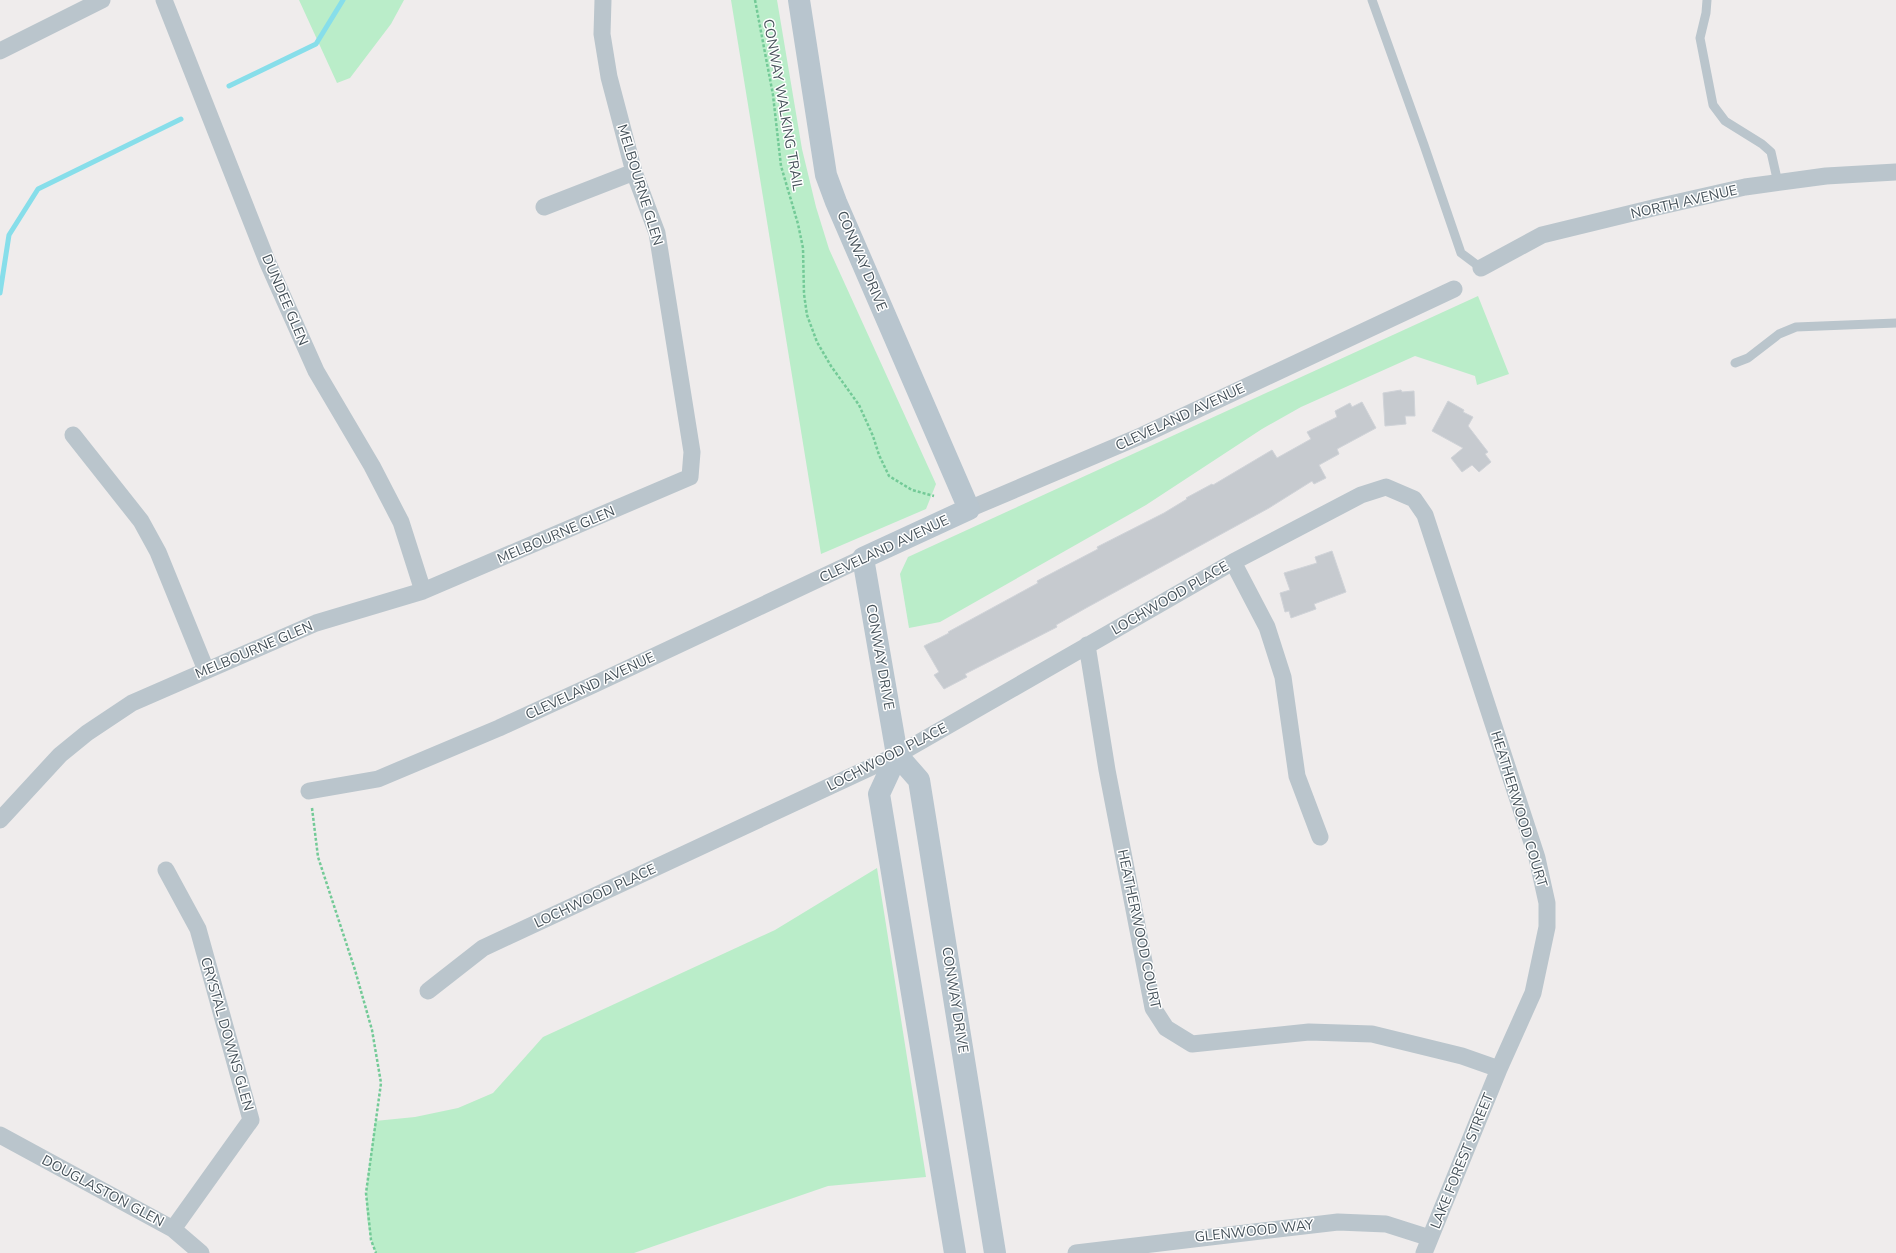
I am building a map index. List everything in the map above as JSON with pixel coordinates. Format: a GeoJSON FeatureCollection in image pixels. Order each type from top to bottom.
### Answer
{"type":"FeatureCollection","features":[{"type":"Feature","properties":{"kind":"street"},"geometry":{"type":"LineString","coordinates":[[0,51],[102,0]]}},
{"type":"Feature","properties":{"kind":"street","name":"DUNDEE GLEN"},"geometry":{"type":"LineString","coordinates":[[164,0],[267,261],[316,371],[372,466],[401,522],[423,591]]}},
{"type":"Feature","properties":{"kind":"street","name":"MELBOURNE GLEN"},"geometry":{"type":"LineString","coordinates":[[0,820],[60,755],[87,733],[132,703],[316,624],[423,591],[690,477],[692,452],[657,233],[634,172],[608,70],[602,34],[603,0]]}},
{"type":"Feature","properties":{"kind":"street","name":"CONWAY DRIVE"},"geometry":{"type":"LineString","coordinates":[[799,0],[826,175],[969,509]]}},
{"type":"Feature","properties":{"kind":"street"},"geometry":{"type":"LineString","coordinates":[[544,207],[634,172]]}},
{"type":"Feature","properties":{"kind":"street","name":"NORTH AVENUE"},"geometry":{"type":"LineString","coordinates":[[1481,268],[1542,235],[1745,188],[1826,176],[1896,172]]}},
{"type":"Feature","properties":{"kind":"street","name":"CLEVELAND AVENUE"},"geometry":{"type":"LineString","coordinates":[[309,791],[378,779],[575,693],[969,509],[1142,435],[1454,289]]}},
{"type":"Feature","properties":{"kind":"street"},"geometry":{"type":"LineString","coordinates":[[74,435],[141,520],[158,552],[206,670]]}},
{"type":"Feature","properties":{"kind":"street","name":"HEATHERWOOD COURT"},"geometry":{"type":"LineString","coordinates":[[1087,645],[1107,770],[1153,1008],[1166,1028],[1192,1044],[1309,1032],[1372,1034],[1462,1056],[1499,1069],[1533,993],[1547,927],[1547,903],[1537,858],[1425,515],[1414,499],[1386,487],[1361,495]]}},
{"type":"Feature","properties":{"kind":"street","name":"LOCHWOOD PLACE"},"geometry":{"type":"LineString","coordinates":[[428,991],[483,948],[897,755],[1233,562],[1361,495]]}},
{"type":"Feature","properties":{"kind":"street","name":"CONWAY DRIVE"},"geometry":{"type":"LineString","coordinates":[[863,558],[897,755],[919,780],[995,1253]]}},
{"type":"Feature","properties":{"kind":"street"},"geometry":{"type":"LineString","coordinates":[[1233,562],[1269,634],[1283,678],[1297,776],[1320,837]]}},
{"type":"Feature","properties":{"kind":"street"},"geometry":{"type":"LineString","coordinates":[[897,755],[880,794],[955,1253]]}},
{"type":"Feature","properties":{"kind":"street","name":"CRYSTAL DOWNS GLEN"},"geometry":{"type":"LineString","coordinates":[[166,870],[198,929],[251,1120],[173,1229]]}},
{"type":"Feature","properties":{"kind":"street","name":"LAKE FOREST STREET"},"geometry":{"type":"LineString","coordinates":[[1427,1246],[1499,1069]]}},
{"type":"Feature","properties":{"kind":"street","name":"DOUGLASTON GLEN"},"geometry":{"type":"LineString","coordinates":[[2,1142],[173,1229],[202,1253]]}},
{"type":"Feature","properties":{"kind":"street","name":"GLENWOOD WAY"},"geometry":{"type":"LineString","coordinates":[[1076,1253],[1155,1242],[1338,1222],[1386,1224],[1427,1246]]}},
{"type":"Feature","properties":{"kind":"lane"},"geometry":{"type":"LineString","coordinates":[[1372,0],[1461,253],[1481,268]]}},
{"type":"Feature","properties":{"kind":"lane"},"geometry":{"type":"LineString","coordinates":[[1706,0],[1706,13],[1700,38],[1713,105],[1725,120],[1771,152],[1778,183]]}},
{"type":"Feature","properties":{"kind":"lane"},"geometry":{"type":"LineString","coordinates":[[1735,363],[1748,358],[1778,334],[1796,327],[1896,323]]}},
{"type":"Feature","properties":{"kind":"path","name":"CONWAY WALKING TRAIL"},"geometry":{"type":"LineString","coordinates":[[756,0],[773,95],[781,166],[798,224],[803,248],[804,294],[807,315],[817,342],[824,354],[859,404],[873,436],[878,455],[889,476],[912,490],[934,496]]}},
{"type":"Feature","properties":{"kind":"path"},"geometry":{"type":"LineString","coordinates":[[309,791],[316,833],[318,857],[355,970],[372,1030],[381,1083],[366,1193],[370,1240],[376,1253]]}},
{"type":"Feature","properties":{"kind":"green space"},"geometry":{"type":"Polygon","coordinates":[[[299,0],[404,0],[391,24],[350,78],[337,83],[299,0]]]}},
{"type":"Feature","properties":{"kind":"green space"},"geometry":{"type":"Polygon","coordinates":[[[731,0],[777,0],[802,149],[816,207],[829,249],[936,484],[926,509],[821,554],[731,0]]]}},
{"type":"Feature","properties":{"kind":"green space"},"geometry":{"type":"Polygon","coordinates":[[[1478,296],[1509,374],[1477,385],[1475,376],[1415,356],[1301,407],[1262,429],[1146,505],[940,622],[909,628],[900,574],[908,557],[1478,296]]]}},
{"type":"Feature","properties":{"kind":"green space"},"geometry":{"type":"Polygon","coordinates":[[[877,868],[926,1177],[828,1186],[634,1253],[376,1253],[371,1237],[366,1205],[368,1171],[375,1121],[415,1117],[458,1108],[493,1093],[543,1037],[775,930],[877,868]]]}},
{"type":"Feature","properties":{"kind":"building"},"geometry":{"type":"Polygon","coordinates":[[[1401,390],[1402,392],[1414,391],[1415,416],[1405,416],[1406,424],[1385,426],[1383,393],[1401,390]]]}},
{"type":"Feature","properties":{"kind":"building"},"geometry":{"type":"Polygon","coordinates":[[[1448,401],[1473,417],[1468,426],[1488,452],[1485,454],[1491,462],[1479,472],[1472,465],[1462,472],[1451,458],[1463,448],[1432,431],[1448,401]]]}},
{"type":"Feature","properties":{"kind":"building"},"geometry":{"type":"Polygon","coordinates":[[[1362,402],[1376,428],[1337,449],[1339,454],[1319,465],[1326,478],[1314,484],[1312,481],[1269,508],[1056,625],[1057,627],[965,674],[967,677],[944,689],[934,675],[939,672],[924,646],[1038,583],[1037,581],[1098,549],[1097,547],[1164,513],[1187,499],[1186,498],[1212,484],[1213,485],[1272,450],[1277,458],[1311,439],[1307,432],[1337,417],[1335,411],[1350,403],[1352,407],[1362,402]]]}},
{"type":"Feature","properties":{"kind":"building"},"geometry":{"type":"Polygon","coordinates":[[[1332,551],[1346,592],[1314,604],[1316,609],[1291,618],[1289,611],[1285,612],[1280,593],[1290,590],[1284,573],[1317,563],[1315,557],[1332,551]]]}},
{"type":"Feature","properties":{"kind":"waterway"},"geometry":{"type":"LineString","coordinates":[[229,86],[316,44],[343,0]]}},
{"type":"Feature","properties":{"kind":"waterway"},"geometry":{"type":"LineString","coordinates":[[0,293],[9,235],[38,189],[181,119]]}}]}
